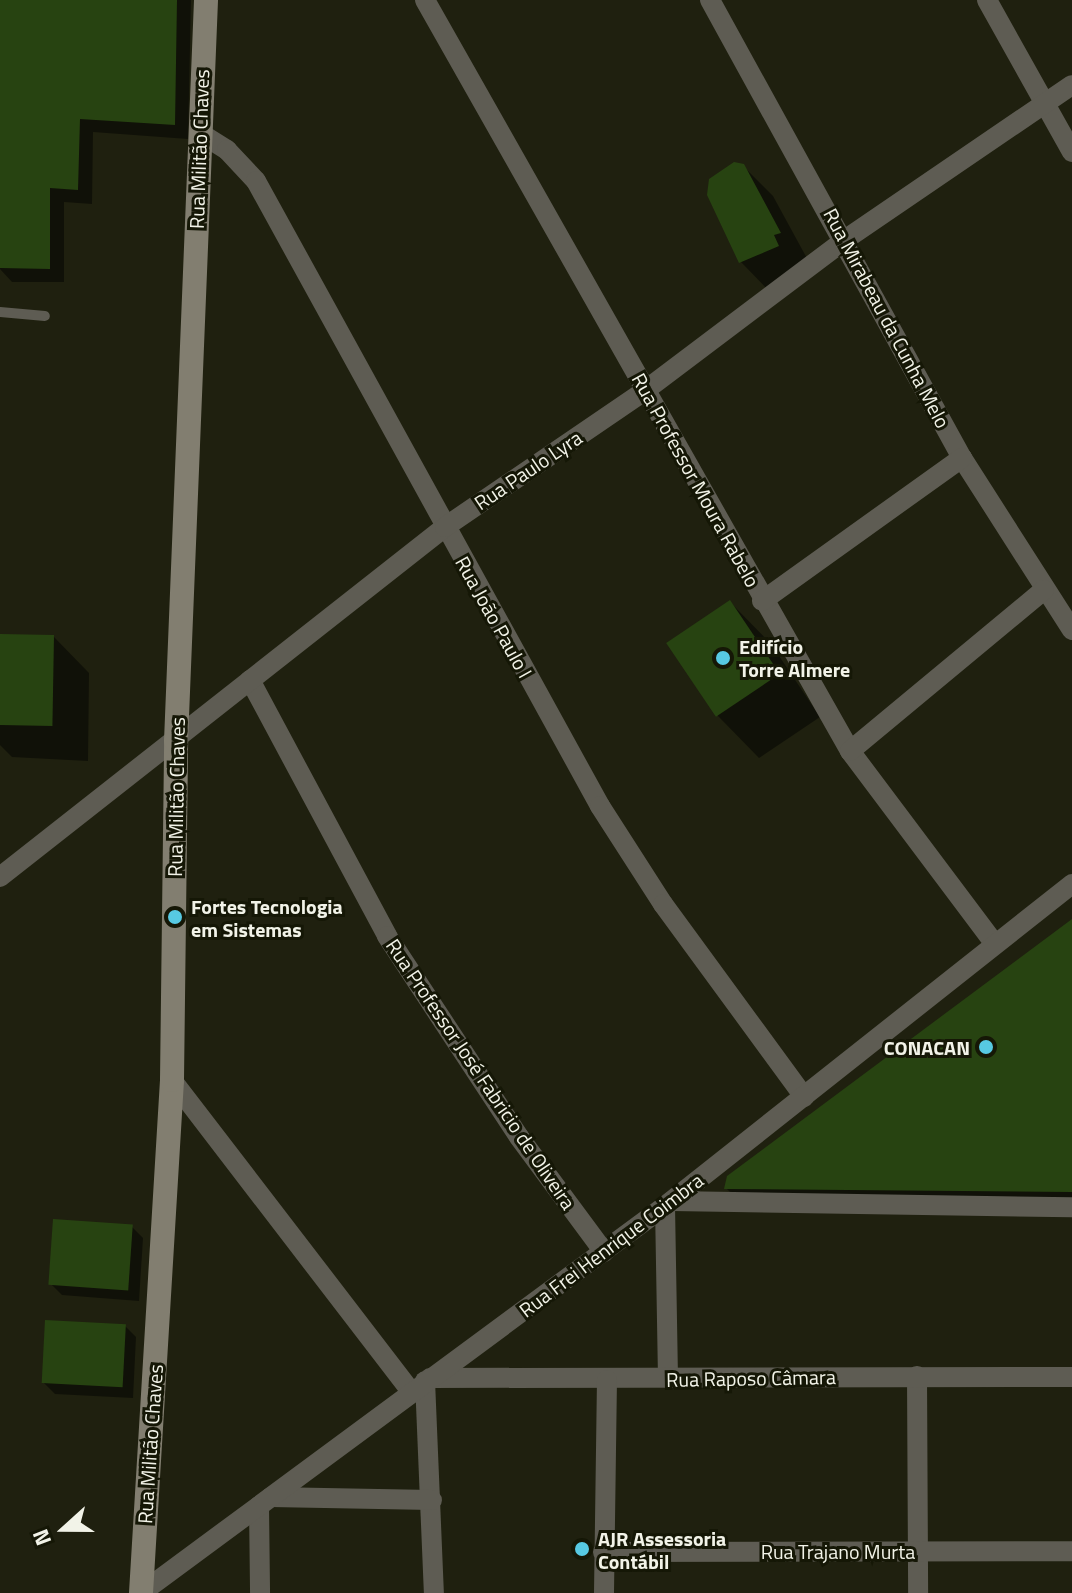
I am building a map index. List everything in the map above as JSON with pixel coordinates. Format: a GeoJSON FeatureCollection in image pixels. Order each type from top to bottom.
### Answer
{"type":"FeatureCollection","features":[{"type":"Feature","properties":{"kind":"street","name":"Rua Militão Chaves"},"geometry":{"type":"LineString","coordinates":[[141,1593],[172,1080],[176,741],[206,0]]}},
{"type":"Feature","properties":{"kind":"street","name":"Rua Professor Moura Rabelo"},"geometry":{"type":"LineString","coordinates":[[425,0],[647,389],[762,601],[850,751],[994,943]]}},
{"type":"Feature","properties":{"kind":"street","name":"Rua Mirabeau da Cunha Melo"},"geometry":{"type":"LineString","coordinates":[[710,0],[846,239],[962,458],[1072,630]]}},
{"type":"Feature","properties":{"kind":"street"},"geometry":{"type":"LineString","coordinates":[[987,0],[1072,152]]}},
{"type":"Feature","properties":{"kind":"street","name":"Rua Paulo Lyra"},"geometry":{"type":"LineString","coordinates":[[0,877],[445,527],[647,389],[846,239],[1072,85]]}},
{"type":"Feature","properties":{"kind":"street","name":"Rua João Paulo I"},"geometry":{"type":"LineString","coordinates":[[200,133],[227,150],[256,181],[600,806],[663,904],[804,1097]]}},
{"type":"Feature","properties":{"kind":"street"},"geometry":{"type":"LineString","coordinates":[[762,601],[962,458]]}},
{"type":"Feature","properties":{"kind":"street"},"geometry":{"type":"LineString","coordinates":[[850,751],[1044,590]]}},
{"type":"Feature","properties":{"kind":"street","name":"Rua Professor José Fabricio de Oliveira"},"geometry":{"type":"LineString","coordinates":[[250,680],[387,936],[519,1137],[604,1252]]}},
{"type":"Feature","properties":{"kind":"street","name":"Rua Frei Henrique Coimbra"},"geometry":{"type":"LineString","coordinates":[[141,1593],[669,1204],[1072,884]]}},
{"type":"Feature","properties":{"kind":"street"},"geometry":{"type":"LineString","coordinates":[[172,1080],[422,1383],[432,1500],[434,1593]]}},
{"type":"Feature","properties":{"kind":"street"},"geometry":{"type":"LineString","coordinates":[[668,1378],[669,1204],[1072,1207]]}},
{"type":"Feature","properties":{"kind":"street"},"geometry":{"type":"LineString","coordinates":[[917,1376],[918,1593]]}},
{"type":"Feature","properties":{"kind":"street","name":"Rua Raposo Câmara"},"geometry":{"type":"LineString","coordinates":[[422,1383],[668,1378],[1072,1377]]}},
{"type":"Feature","properties":{"kind":"street"},"geometry":{"type":"LineString","coordinates":[[604,1593],[607,1380]]}},
{"type":"Feature","properties":{"kind":"street"},"geometry":{"type":"LineString","coordinates":[[260,1593],[265,1502],[432,1500]]}},
{"type":"Feature","properties":{"kind":"street","name":"Rua Trajano Murta"},"geometry":{"type":"LineString","coordinates":[[603,1552],[1072,1551]]}},
{"type":"Feature","properties":{"kind":"lane"},"geometry":{"type":"LineString","coordinates":[[0,312],[45,316]]}},
{"type":"Feature","properties":{"kind":"building"},"geometry":{"type":"Polygon","coordinates":[[[0,0],[177,0],[175,125],[80,119],[78,190],[50,188],[50,269],[0,268],[0,0]]]}},
{"type":"Feature","properties":{"kind":"building"},"geometry":{"type":"Polygon","coordinates":[[[734,162],[744,164],[781,233],[774,235],[779,246],[739,263],[707,195],[709,179],[734,162]]]}},
{"type":"Feature","properties":{"kind":"building","name":"Edifício Torre Almere"},"geometry":{"type":"Polygon","coordinates":[[[730,600],[780,674],[716,717],[666,643],[730,600]]]}},
{"type":"Feature","properties":{"kind":"building"},"geometry":{"type":"Polygon","coordinates":[[[0,634],[54,635],[52,726],[0,725],[0,634]]]}},
{"type":"Feature","properties":{"kind":"building","name":"CONACAN"},"geometry":{"type":"Polygon","coordinates":[[[1072,919],[1072,1192],[724,1189],[727,1176],[1072,919]]]}},
{"type":"Feature","properties":{"kind":"building"},"geometry":{"type":"Polygon","coordinates":[[[53,1219],[133,1225],[128,1290],[48,1285],[53,1219]]]}},
{"type":"Feature","properties":{"kind":"building"},"geometry":{"type":"Polygon","coordinates":[[[45,1320],[126,1324],[123,1387],[42,1383],[45,1320]]]}},
{"type":"Feature","properties":{"kind":"place","name":"Edifício Torre Almere"},"geometry":{"type":"Point","coordinates":[723,658]}},
{"type":"Feature","properties":{"kind":"place","name":"Fortes Tecnologia em Sistemas"},"geometry":{"type":"Point","coordinates":[175,917]}},
{"type":"Feature","properties":{"kind":"place","name":"CONACAN"},"geometry":{"type":"Point","coordinates":[986,1047]}},
{"type":"Feature","properties":{"kind":"place","name":"AJR Assessoria Contábil"},"geometry":{"type":"Point","coordinates":[582,1549]}}]}
